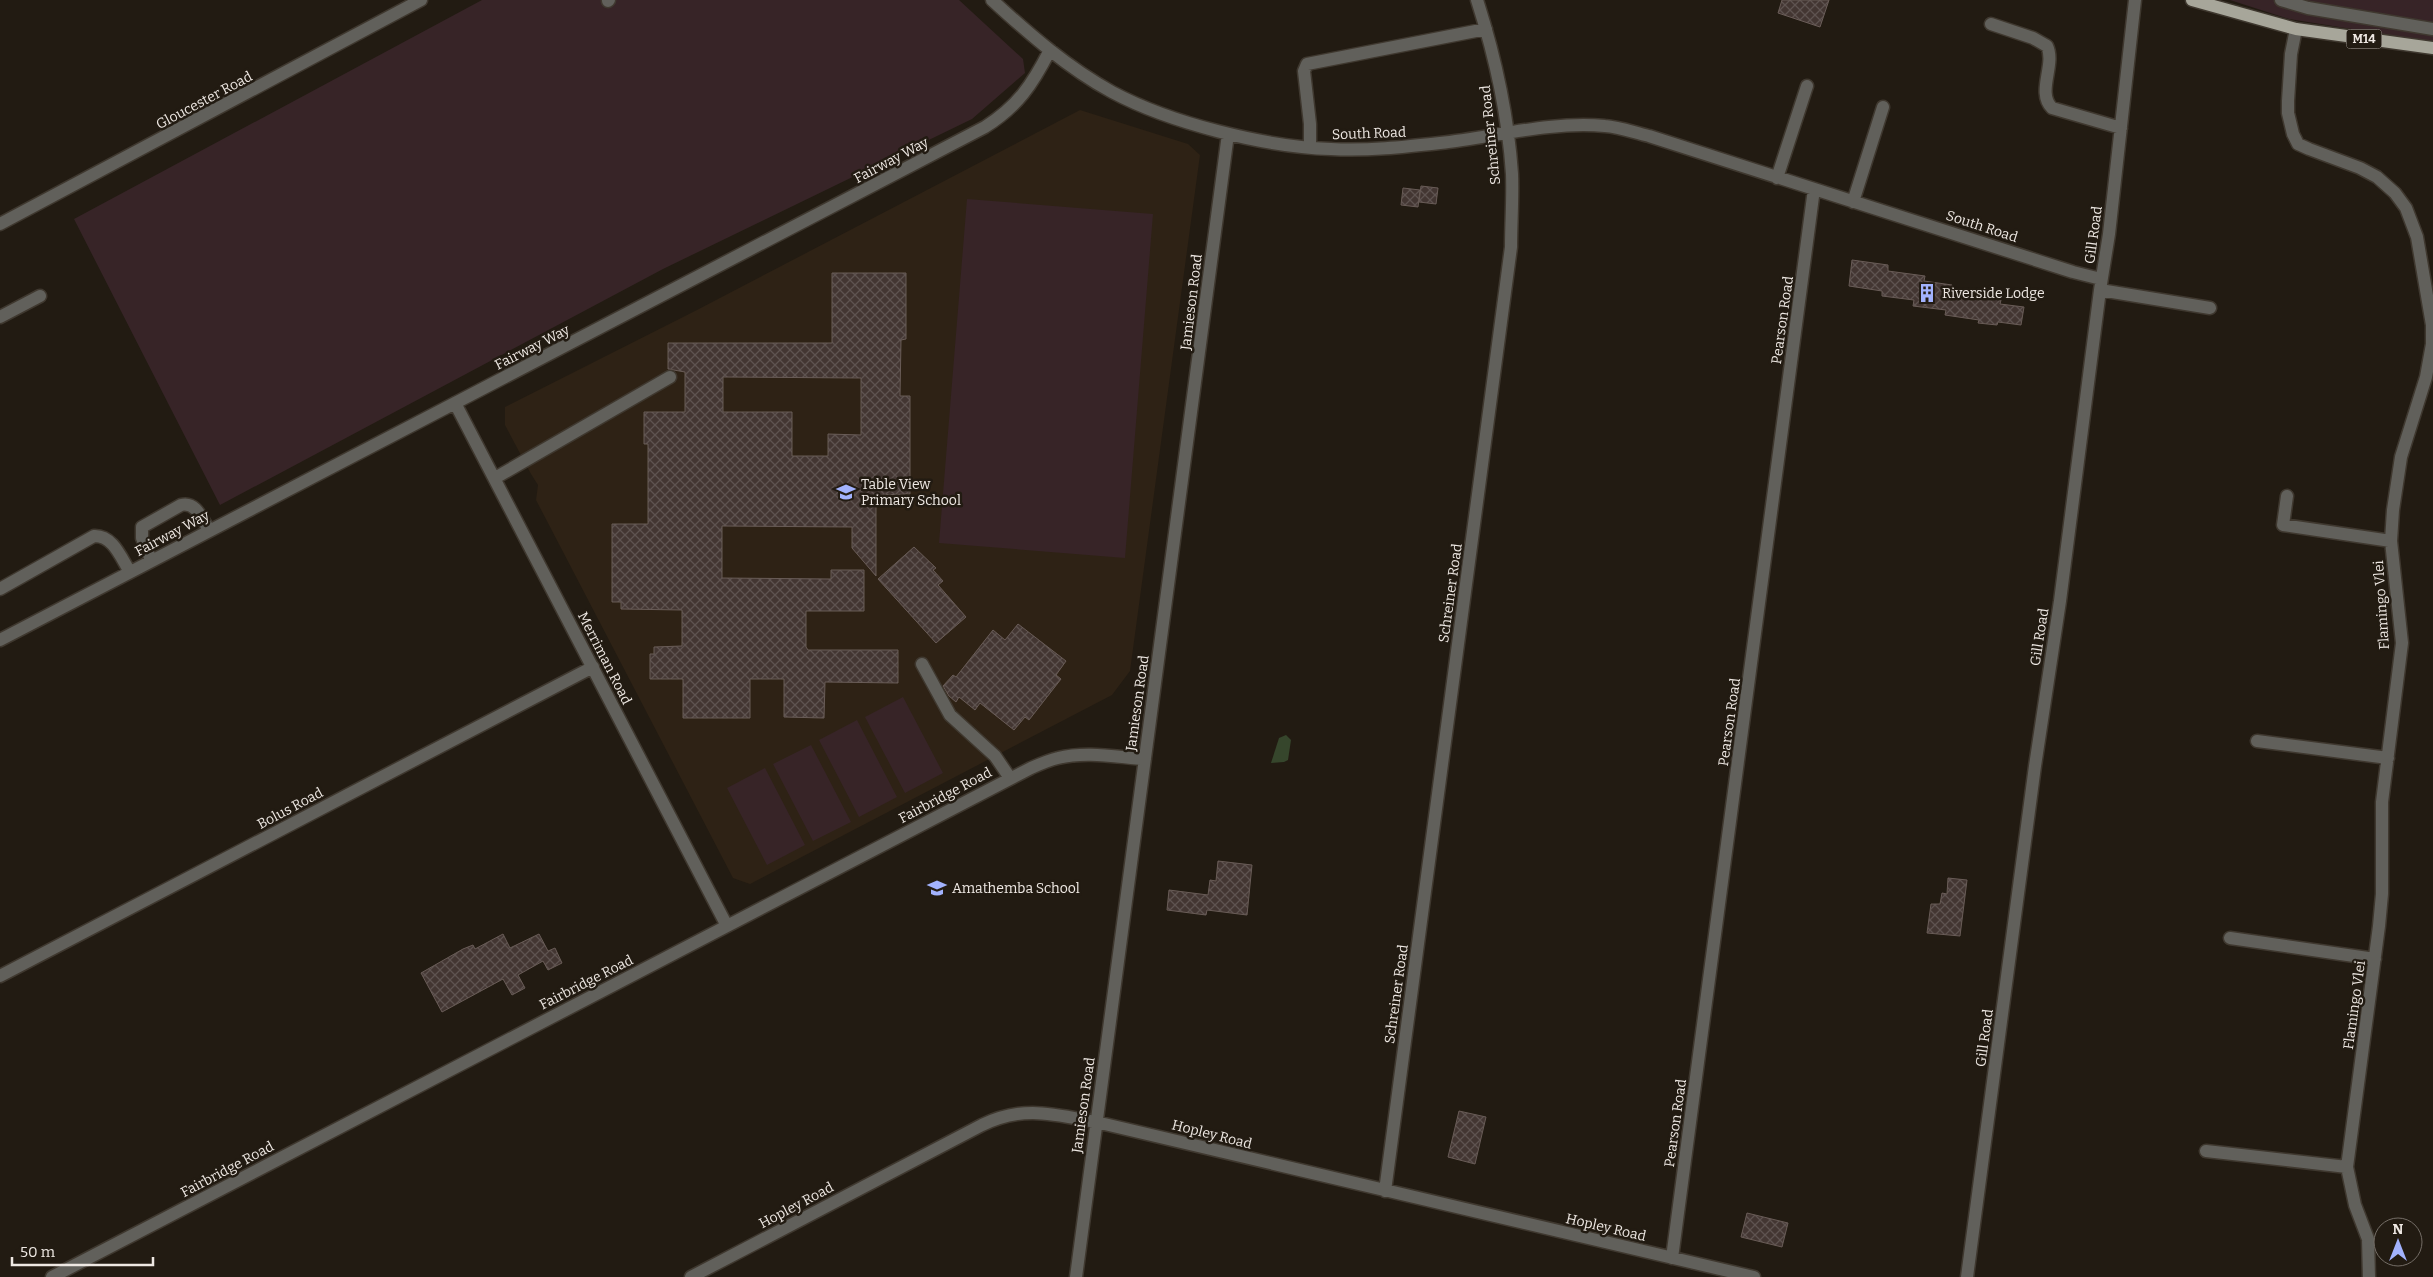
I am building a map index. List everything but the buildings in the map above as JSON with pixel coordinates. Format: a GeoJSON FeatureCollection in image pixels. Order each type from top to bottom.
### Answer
{"type":"FeatureCollection","features":[{"type":"Feature","properties":{"kind":"main road","name":"M14"},"geometry":{"type":"LineString","coordinates":[[2192,0],[2296,29],[2433,48]]}},
{"type":"Feature","properties":{"kind":"street","name":"Gloucester Road"},"geometry":{"type":"LineString","coordinates":[[0,224],[421,0]]}},
{"type":"Feature","properties":{"kind":"street","name":"South Road"},"geometry":{"type":"LineString","coordinates":[[992,0],[1050,50],[1112,92],[1171,116],[1228,134],[1330,150],[1390,148],[1574,125],[1607,126],[1649,136],[2073,272],[2101,285],[2210,308]]}},
{"type":"Feature","properties":{"kind":"street","name":"Schreiner Road"},"geometry":{"type":"LineString","coordinates":[[1385,1191],[1511,247],[1512,174],[1499,76],[1477,0]]}},
{"type":"Feature","properties":{"kind":"street","name":"Gill Road"},"geometry":{"type":"LineString","coordinates":[[1967,1277],[2035,766],[2060,601],[2109,234],[2135,0]]}},
{"type":"Feature","properties":{"kind":"street"},"geometry":{"type":"LineString","coordinates":[[2281,0],[2308,8],[2433,29]]}},
{"type":"Feature","properties":{"kind":"street"},"geometry":{"type":"LineString","coordinates":[[1991,24],[2033,38],[2047,46],[2050,55],[2046,94],[2048,104],[2052,108],[2121,128]]}},
{"type":"Feature","properties":{"kind":"street"},"geometry":{"type":"LineString","coordinates":[[1310,147],[1310,124],[1304,71],[1307,64],[1486,29]]}},
{"type":"Feature","properties":{"kind":"street","name":"Flamingo Vlei"},"geometry":{"type":"LineString","coordinates":[[2296,29],[2291,54],[2288,101],[2288,113],[2293,134],[2298,144],[2360,168],[2377,177],[2395,194],[2406,208],[2418,237],[2432,344],[2426,377],[2402,457],[2393,510],[2392,541],[2402,643],[2382,802],[2382,894],[2347,1167],[2355,1205],[2368,1239],[2369,1277]]}},
{"type":"Feature","properties":{"kind":"street","name":"Fairway Way"},"geometry":{"type":"LineString","coordinates":[[0,640],[984,128],[1005,114],[1024,94],[1050,50]]}},
{"type":"Feature","properties":{"kind":"street"},"geometry":{"type":"LineString","coordinates":[[1777,178],[1807,86]]}},
{"type":"Feature","properties":{"kind":"street"},"geometry":{"type":"LineString","coordinates":[[1853,202],[1883,107]]}},
{"type":"Feature","properties":{"kind":"street","name":"Jamieson Road"},"geometry":{"type":"LineString","coordinates":[[1076,1277],[1228,134]]}},
{"type":"Feature","properties":{"kind":"street","name":"Pearson Road"},"geometry":{"type":"LineString","coordinates":[[1672,1258],[1814,189]]}},
{"type":"Feature","properties":{"kind":"street"},"geometry":{"type":"LineString","coordinates":[[0,317],[40,296]]}},
{"type":"Feature","properties":{"kind":"street"},"geometry":{"type":"LineString","coordinates":[[495,478],[670,377]]}},
{"type":"Feature","properties":{"kind":"street","name":"Merriman Road"},"geometry":{"type":"LineString","coordinates":[[455,403],[726,926]]}},
{"type":"Feature","properties":{"kind":"street"},"geometry":{"type":"LineString","coordinates":[[2287,496],[2283,525],[2392,541]]}},
{"type":"Feature","properties":{"kind":"street"},"geometry":{"type":"LineString","coordinates":[[151,560],[142,538],[142,527],[181,505],[194,506],[209,530]]}},
{"type":"Feature","properties":{"kind":"street"},"geometry":{"type":"LineString","coordinates":[[0,589],[94,536],[104,537],[110,541],[130,572]]}},
{"type":"Feature","properties":{"kind":"street"},"geometry":{"type":"LineString","coordinates":[[922,664],[950,715],[995,756],[1010,778]]}},
{"type":"Feature","properties":{"kind":"street","name":"Bolus Road"},"geometry":{"type":"LineString","coordinates":[[0,976],[593,667]]}},
{"type":"Feature","properties":{"kind":"street"},"geometry":{"type":"LineString","coordinates":[[2257,741],[2388,758]]}},
{"type":"Feature","properties":{"kind":"street","name":"Fairbridge Road"},"geometry":{"type":"LineString","coordinates":[[52,1277],[1010,778],[1057,758],[1102,755],[1145,759]]}},
{"type":"Feature","properties":{"kind":"street"},"geometry":{"type":"LineString","coordinates":[[2230,938],[2375,959]]}},
{"type":"Feature","properties":{"kind":"street","name":"Hopley Road"},"geometry":{"type":"LineString","coordinates":[[691,1277],[999,1117],[1020,1112],[1046,1112],[1096,1122],[1754,1277]]}},
{"type":"Feature","properties":{"kind":"street"},"geometry":{"type":"LineString","coordinates":[[2206,1152],[2347,1167]]}},
{"type":"Feature","properties":{"kind":"shaded area"},"geometry":{"type":"Polygon","coordinates":[[[482,0],[959,0],[1023,59],[1025,73],[972,119],[663,269],[220,505],[74,219],[482,0]]]}},
{"type":"Feature","properties":{"kind":"shaded area"},"geometry":{"type":"Polygon","coordinates":[[[2230,0],[2433,0],[2433,42],[2289,19],[2230,0]]]}},
{"type":"Feature","properties":{"kind":"shaded area","name":"Table View Primary School"},"geometry":{"type":"Polygon","coordinates":[[[1080,110],[1188,144],[1200,155],[1130,671],[1112,695],[750,884],[733,878],[536,500],[538,485],[505,425],[505,407],[697,310],[1080,110]]]}},
{"type":"Feature","properties":{"kind":"shaded area"},"geometry":{"type":"Polygon","coordinates":[[[967,199],[1153,214],[1125,558],[939,543],[967,199]]]}},
{"type":"Feature","properties":{"kind":"shaded area"},"geometry":{"type":"Polygon","coordinates":[[[903,697],[943,773],[905,793],[865,717],[903,697]]]}},
{"type":"Feature","properties":{"kind":"shaded area"},"geometry":{"type":"Polygon","coordinates":[[[857,720],[897,797],[859,817],[819,740],[857,720]]]}},
{"type":"Feature","properties":{"kind":"shaded area"},"geometry":{"type":"Polygon","coordinates":[[[1286,735],[1291,740],[1288,760],[1271,763],[1279,738],[1286,735]]]}},
{"type":"Feature","properties":{"kind":"shaded area"},"geometry":{"type":"Polygon","coordinates":[[[811,745],[851,822],[813,841],[773,764],[811,745]]]}},
{"type":"Feature","properties":{"kind":"shaded area"},"geometry":{"type":"Polygon","coordinates":[[[765,768],[805,845],[767,865],[727,788],[765,768]]]}},
{"type":"Feature","properties":{"kind":"place","name":"Riverside Lodge"},"geometry":{"type":"Point","coordinates":[1927,293]}},
{"type":"Feature","properties":{"kind":"place","name":"Table View Primary School"},"geometry":{"type":"Point","coordinates":[846,492]}},
{"type":"Feature","properties":{"kind":"place","name":"Amathemba School"},"geometry":{"type":"Point","coordinates":[937,888]}}]}
